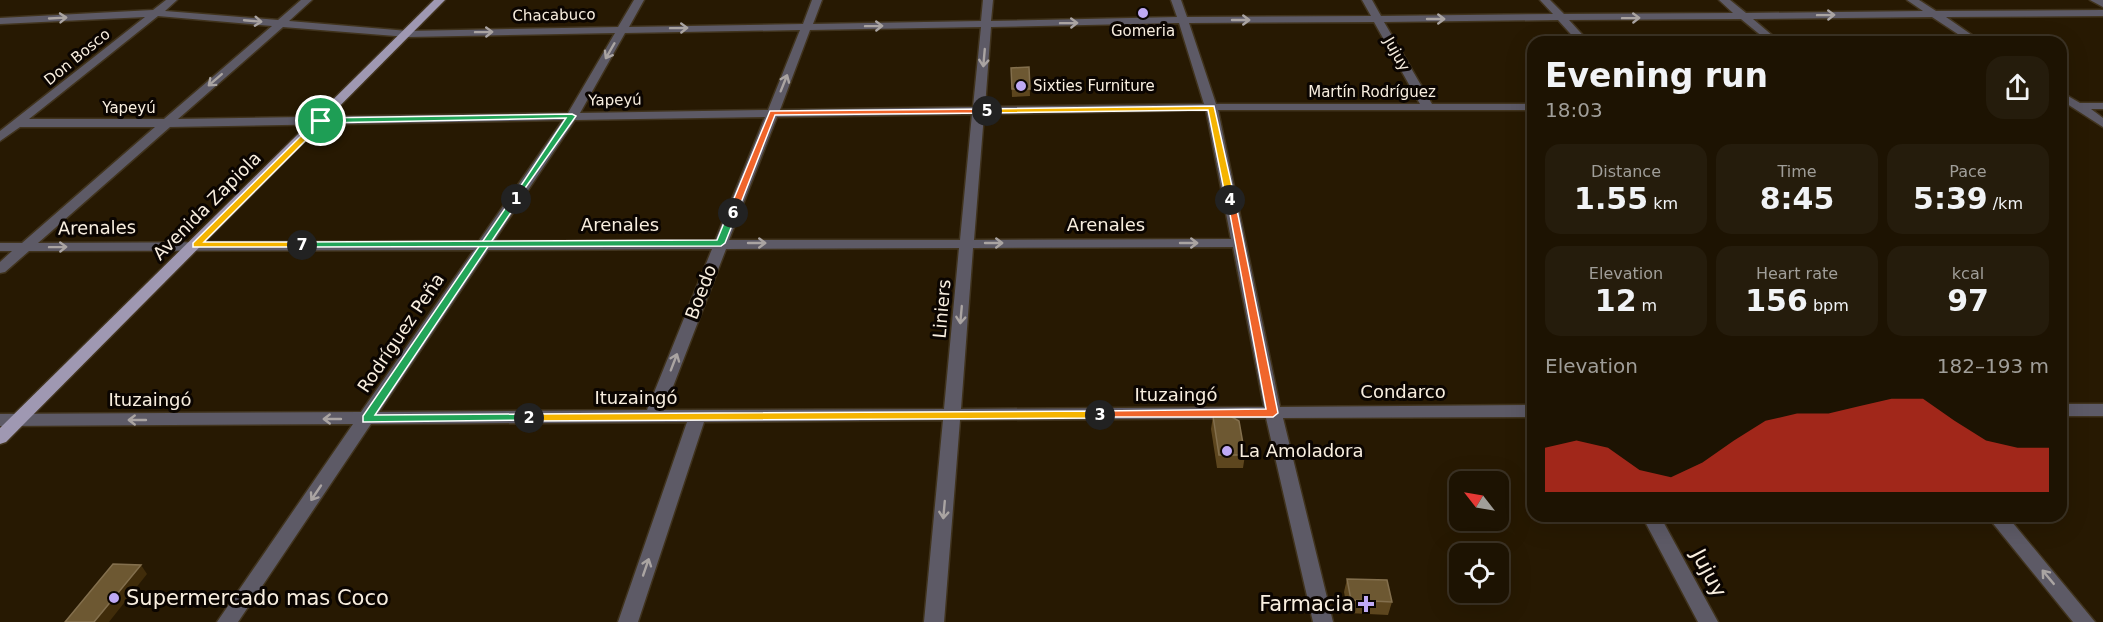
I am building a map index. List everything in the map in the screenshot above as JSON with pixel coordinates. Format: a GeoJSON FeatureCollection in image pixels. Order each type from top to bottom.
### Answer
{"type":"FeatureCollection","features":[{"type":"Feature","properties":{"kind":"main road","name":"Avenida Zapiola"},"geometry":{"type":"LineString","coordinates":[[0,438],[321,121],[440,0]]}},
{"type":"Feature","properties":{"kind":"street","name":"Don Bosco"},"geometry":{"type":"LineString","coordinates":[[0,137],[172,0]]}},
{"type":"Feature","properties":{"kind":"street"},"geometry":{"type":"LineString","coordinates":[[0,268],[307,0]]}},
{"type":"Feature","properties":{"kind":"street","name":"Rodríguez Peña"},"geometry":{"type":"LineString","coordinates":[[227,622],[572,116],[639,0]]}},
{"type":"Feature","properties":{"kind":"street","name":"Boedo"},"geometry":{"type":"LineString","coordinates":[[653,417],[817,0]]}},
{"type":"Feature","properties":{"kind":"street","name":"Liniers"},"geometry":{"type":"LineString","coordinates":[[934,622],[988,0]]}},
{"type":"Feature","properties":{"kind":"street"},"geometry":{"type":"LineString","coordinates":[[1176,0],[1211,107],[1273,413],[1323,622]]}},
{"type":"Feature","properties":{"kind":"street","name":"Jujuy"},"geometry":{"type":"LineString","coordinates":[[1367,0],[1428,107]]}},
{"type":"Feature","properties":{"kind":"street"},"geometry":{"type":"LineString","coordinates":[[1545,0],[1579,36]]}},
{"type":"Feature","properties":{"kind":"street"},"geometry":{"type":"LineString","coordinates":[[1724,0],[1768,36]]}},
{"type":"Feature","properties":{"kind":"street"},"geometry":{"type":"LineString","coordinates":[[1912,0],[1968,36]]}},
{"type":"Feature","properties":{"kind":"street"},"geometry":{"type":"LineString","coordinates":[[2095,0],[2103,4]]}},
{"type":"Feature","properties":{"kind":"street","name":"Chacabuco"},"geometry":{"type":"LineString","coordinates":[[0,21],[156,13],[408,34],[1182,20],[1563,19],[2103,13]]}},
{"type":"Feature","properties":{"kind":"street"},"geometry":{"type":"LineString","coordinates":[[2067,99],[2103,123]]}},
{"type":"Feature","properties":{"kind":"street"},"geometry":{"type":"LineString","coordinates":[[2067,105],[2103,105]]}},
{"type":"Feature","properties":{"kind":"street","name":"Martín Rodríguez"},"geometry":{"type":"LineString","coordinates":[[1211,107],[1527,106]]}},
{"type":"Feature","properties":{"kind":"street","name":"Yapeyú"},"geometry":{"type":"LineString","coordinates":[[19,123],[321,121],[772,112],[1211,107]]}},
{"type":"Feature","properties":{"kind":"street","name":"Arenales"},"geometry":{"type":"LineString","coordinates":[[0,247],[486,243],[1239,243]]}},
{"type":"Feature","properties":{"kind":"street"},"geometry":{"type":"LineString","coordinates":[[2067,410],[2103,410]]}},
{"type":"Feature","properties":{"kind":"street","name":"Condarco"},"geometry":{"type":"LineString","coordinates":[[1273,413],[1527,411]]}},
{"type":"Feature","properties":{"kind":"street","name":"Ituzaingó"},"geometry":{"type":"LineString","coordinates":[[0,420],[1273,413]]}},
{"type":"Feature","properties":{"kind":"street"},"geometry":{"type":"LineString","coordinates":[[628,622],[696,417]]}},
{"type":"Feature","properties":{"kind":"street","name":"Jujuy"},"geometry":{"type":"LineString","coordinates":[[1654,522],[1708,622]]}},
{"type":"Feature","properties":{"kind":"street"},"geometry":{"type":"LineString","coordinates":[[2001,522],[2085,622]]}},
{"type":"Feature","properties":{"kind":"building","name":"Sixties Furniture"},"geometry":{"type":"Polygon","coordinates":[[[1029,67],[1030,89],[1012,89],[1011,68],[1029,67]]]}},
{"type":"Feature","properties":{"kind":"building"},"geometry":{"type":"Polygon","coordinates":[[[1213,416],[1230,416],[1239,421],[1245,455],[1219,455],[1213,416]]]}},
{"type":"Feature","properties":{"kind":"building"},"geometry":{"type":"Polygon","coordinates":[[[113,564],[141,565],[94,622],[65,622],[113,564]]]}},
{"type":"Feature","properties":{"kind":"building"},"geometry":{"type":"Polygon","coordinates":[[[1347,579],[1387,580],[1392,602],[1351,600],[1347,579]]]}},
{"type":"Feature","properties":{"kind":"place","name":"Gomeria"},"geometry":{"type":"Point","coordinates":[1143,13]}},
{"type":"Feature","properties":{"kind":"place","name":"Sixties Furniture"},"geometry":{"type":"Point","coordinates":[1021,86]}},
{"type":"Feature","properties":{"kind":"place","name":"La Amoladora"},"geometry":{"type":"Point","coordinates":[1227,451]}},
{"type":"Feature","properties":{"kind":"place","name":"Supermercado mas Coco"},"geometry":{"type":"Point","coordinates":[114,598]}},
{"type":"Feature","properties":{"kind":"place","name":"Farmacia"},"geometry":{"type":"Point","coordinates":[1366,604]}},
{"type":"Feature","properties":{"kind":"route"},"geometry":{"type":"LineString","coordinates":[[321,121],[196,245],[486,243],[721,243],[772,112],[1211,107],[1273,413],[366,419],[486,243],[572,116],[321,121]]}}]}
